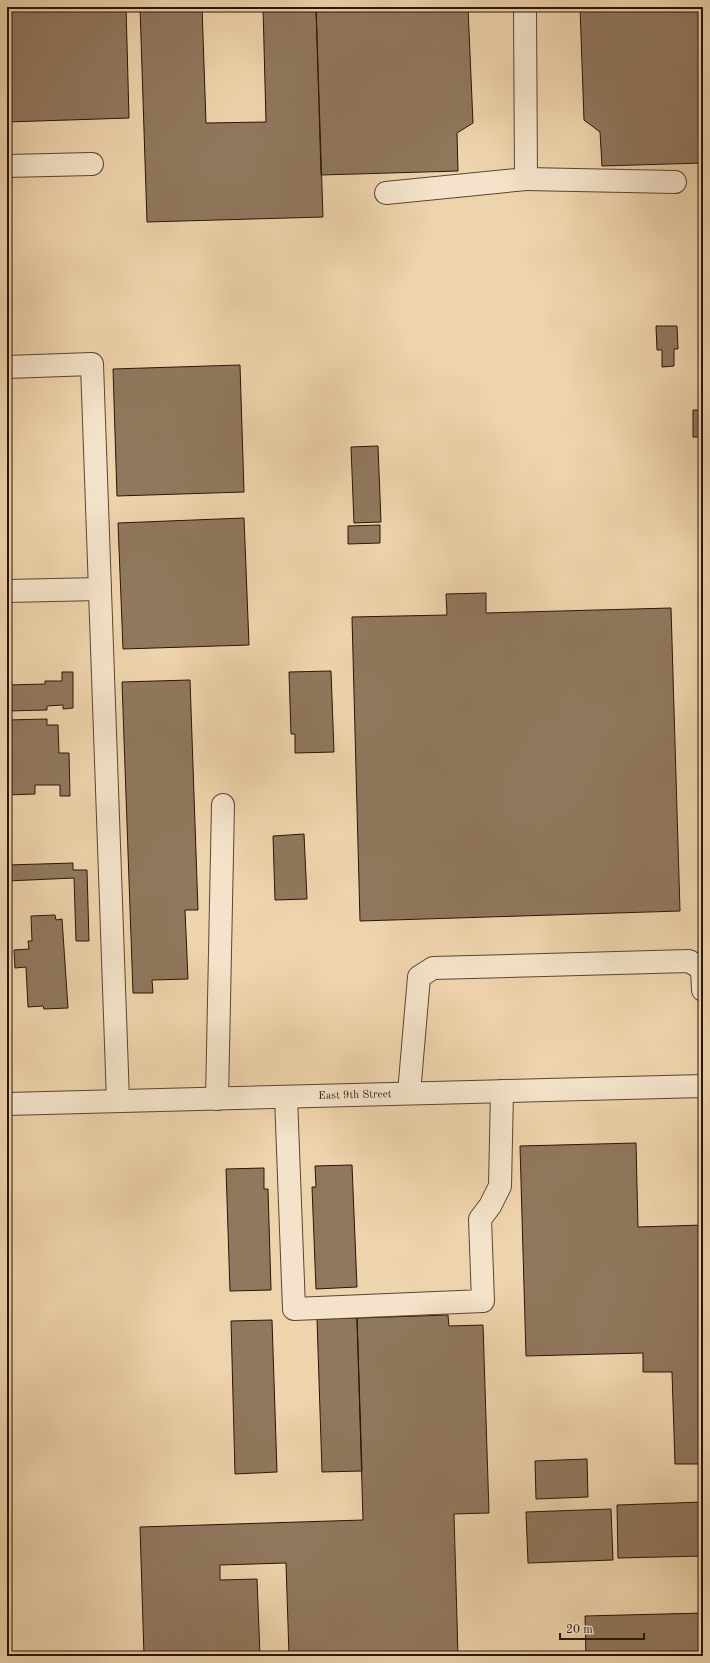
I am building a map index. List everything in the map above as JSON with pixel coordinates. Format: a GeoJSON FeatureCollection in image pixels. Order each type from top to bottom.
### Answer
{"type":"FeatureCollection","features":[{"type":"Feature","properties":{"kind":"street"},"geometry":{"type":"LineString","coordinates":[[525,7],[526,179]]}},
{"type":"Feature","properties":{"kind":"street"},"geometry":{"type":"LineString","coordinates":[[7,166],[92,164]]}},
{"type":"Feature","properties":{"kind":"street"},"geometry":{"type":"LineString","coordinates":[[386,193],[526,179],[675,182]]}},
{"type":"Feature","properties":{"kind":"street"},"geometry":{"type":"LineString","coordinates":[[7,367],[92,364],[118,1101]]}},
{"type":"Feature","properties":{"kind":"street"},"geometry":{"type":"LineString","coordinates":[[7,591],[100,589]]}},
{"type":"Feature","properties":{"kind":"street"},"geometry":{"type":"LineString","coordinates":[[217,1099],[223,805]]}},
{"type":"Feature","properties":{"kind":"street"},"geometry":{"type":"LineString","coordinates":[[409,1093],[419,977],[433,968],[689,961],[703,975]]}},
{"type":"Feature","properties":{"kind":"street","name":"East 9th Street"},"geometry":{"type":"LineString","coordinates":[[7,1104],[703,1086]]}},
{"type":"Feature","properties":{"kind":"street"},"geometry":{"type":"LineString","coordinates":[[286,1097],[294,1309],[483,1300],[480,1219],[490,1206],[500,1186],[502,1091]]}},
{"type":"Feature","properties":{"kind":"building"},"geometry":{"type":"Polygon","coordinates":[[[7,7],[126,7],[129,118],[7,122],[7,7]]]}},
{"type":"Feature","properties":{"kind":"building"},"geometry":{"type":"Polygon","coordinates":[[[140,7],[202,7],[206,123],[266,122],[263,7],[316,7],[323,217],[147,222],[140,7]]]}},
{"type":"Feature","properties":{"kind":"building"},"geometry":{"type":"Polygon","coordinates":[[[316,7],[468,8],[473,123],[457,133],[458,171],[321,175],[316,7]]]}},
{"type":"Feature","properties":{"kind":"building"},"geometry":{"type":"Polygon","coordinates":[[[580,7],[703,7],[703,163],[602,166],[600,132],[584,120],[580,7]]]}},
{"type":"Feature","properties":{"kind":"building"},"geometry":{"type":"Polygon","coordinates":[[[656,326],[677,326],[678,349],[674,349],[674,366],[662,367],[662,350],[657,350],[656,326]]]}},
{"type":"Feature","properties":{"kind":"building"},"geometry":{"type":"Polygon","coordinates":[[[240,365],[244,492],[117,496],[113,369],[240,365]]]}},
{"type":"Feature","properties":{"kind":"building"},"geometry":{"type":"Polygon","coordinates":[[[693,410],[703,410],[703,437],[693,437],[693,410]]]}},
{"type":"Feature","properties":{"kind":"building"},"geometry":{"type":"Polygon","coordinates":[[[378,446],[381,522],[354,523],[351,447],[378,446]]]}},
{"type":"Feature","properties":{"kind":"building"},"geometry":{"type":"Polygon","coordinates":[[[244,518],[249,645],[123,649],[118,523],[244,518]]]}},
{"type":"Feature","properties":{"kind":"building"},"geometry":{"type":"Polygon","coordinates":[[[380,525],[380,543],[348,544],[348,526],[380,525]]]}},
{"type":"Feature","properties":{"kind":"building"},"geometry":{"type":"Polygon","coordinates":[[[486,593],[486,613],[671,608],[680,911],[360,921],[352,617],[447,615],[446,594],[486,593]]]}},
{"type":"Feature","properties":{"kind":"building"},"geometry":{"type":"Polygon","coordinates":[[[331,671],[334,752],[295,753],[295,734],[291,734],[289,672],[331,671]]]}},
{"type":"Feature","properties":{"kind":"building"},"geometry":{"type":"Polygon","coordinates":[[[62,672],[73,672],[73,708],[63,709],[63,705],[47,706],[47,710],[7,711],[7,685],[45,684],[45,681],[62,681],[62,672]]]}},
{"type":"Feature","properties":{"kind":"building"},"geometry":{"type":"Polygon","coordinates":[[[190,680],[198,910],[185,910],[188,979],[152,980],[153,993],[133,993],[122,682],[190,680]]]}},
{"type":"Feature","properties":{"kind":"building"},"geometry":{"type":"Polygon","coordinates":[[[47,719],[47,725],[58,725],[59,753],[69,753],[70,796],[60,796],[60,785],[35,785],[35,794],[7,795],[7,720],[47,719]]]}},
{"type":"Feature","properties":{"kind":"building"},"geometry":{"type":"Polygon","coordinates":[[[304,834],[307,899],[275,900],[273,836],[304,834]]]}},
{"type":"Feature","properties":{"kind":"building"},"geometry":{"type":"Polygon","coordinates":[[[73,863],[73,870],[87,870],[89,941],[76,941],[74,878],[7,881],[7,865],[73,863]]]}},
{"type":"Feature","properties":{"kind":"building"},"geometry":{"type":"Polygon","coordinates":[[[55,915],[56,920],[62,919],[68,1008],[44,1009],[43,1006],[28,1007],[26,967],[15,968],[14,950],[29,949],[28,941],[32,941],[31,916],[55,915]]]}},
{"type":"Feature","properties":{"kind":"building"},"geometry":{"type":"Polygon","coordinates":[[[636,1143],[638,1227],[703,1225],[703,1464],[675,1464],[672,1372],[643,1372],[643,1353],[526,1356],[520,1146],[636,1143]]]}},
{"type":"Feature","properties":{"kind":"building"},"geometry":{"type":"Polygon","coordinates":[[[352,1165],[357,1287],[316,1289],[312,1187],[316,1187],[315,1166],[352,1165]]]}},
{"type":"Feature","properties":{"kind":"building"},"geometry":{"type":"Polygon","coordinates":[[[264,1168],[264,1189],[268,1189],[271,1290],[230,1291],[226,1169],[264,1168]]]}},
{"type":"Feature","properties":{"kind":"building"},"geometry":{"type":"Polygon","coordinates":[[[448,1315],[449,1326],[483,1325],[489,1513],[454,1514],[458,1656],[289,1656],[286,1563],[220,1565],[220,1580],[257,1579],[260,1656],[144,1656],[140,1527],[363,1520],[357,1318],[448,1315]]]}},
{"type":"Feature","properties":{"kind":"building"},"geometry":{"type":"Polygon","coordinates":[[[357,1318],[362,1471],[322,1472],[317,1319],[357,1318]]]}},
{"type":"Feature","properties":{"kind":"building"},"geometry":{"type":"Polygon","coordinates":[[[272,1320],[277,1472],[235,1474],[231,1321],[272,1320]]]}},
{"type":"Feature","properties":{"kind":"building"},"geometry":{"type":"Polygon","coordinates":[[[587,1459],[588,1497],[536,1499],[535,1461],[587,1459]]]}},
{"type":"Feature","properties":{"kind":"building"},"geometry":{"type":"Polygon","coordinates":[[[703,1502],[703,1556],[618,1558],[617,1505],[703,1502]]]}},
{"type":"Feature","properties":{"kind":"building"},"geometry":{"type":"Polygon","coordinates":[[[611,1509],[613,1560],[528,1563],[526,1512],[611,1509]]]}},
{"type":"Feature","properties":{"kind":"building"},"geometry":{"type":"Polygon","coordinates":[[[703,1613],[703,1656],[586,1656],[585,1616],[703,1613]]]}}]}
